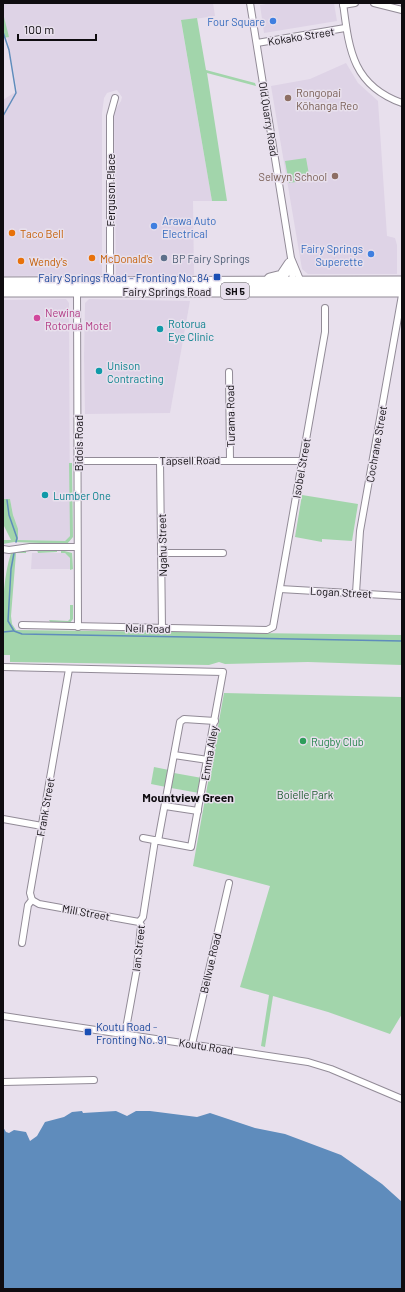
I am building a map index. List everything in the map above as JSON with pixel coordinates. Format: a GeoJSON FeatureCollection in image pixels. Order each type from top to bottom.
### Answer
{"type":"FeatureCollection","features":[{"type":"Feature","properties":{"kind":"highway"},"geometry":{"type":"LineString","coordinates":[[230,283],[244,279],[275,278],[285,273],[291,261]]}},
{"type":"Feature","properties":{"kind":"highway","name":"Fairy Springs Road"},"geometry":{"type":"LineString","coordinates":[[3,291],[184,283],[298,281],[402,282]]}},
{"type":"Feature","properties":{"kind":"highway","name":"SH 5"},"geometry":{"type":"LineString","coordinates":[[242,292],[254,288],[286,288],[298,281],[304,287],[323,288],[333,291]]}},
{"type":"Feature","properties":{"kind":"highway","name":"Fairy Springs Road"},"geometry":{"type":"LineString","coordinates":[[3,283],[77,288]]}},
{"type":"Feature","properties":{"kind":"highway"},"geometry":{"type":"LineString","coordinates":[[184,283],[192,286],[213,287],[215,291]]}},
{"type":"Feature","properties":{"kind":"highway","name":"Fairy Springs Road"},"geometry":{"type":"LineString","coordinates":[[110,287],[242,292],[402,292]]}},
{"type":"Feature","properties":{"kind":"street","name":"Old Quarry Road"},"geometry":{"type":"LineString","coordinates":[[250,3],[291,261],[298,281]]}},
{"type":"Feature","properties":{"kind":"street"},"geometry":{"type":"LineString","coordinates":[[355,3],[343,4],[350,50],[358,69],[363,77],[383,95],[402,103]]}},
{"type":"Feature","properties":{"kind":"street"},"geometry":{"type":"LineString","coordinates":[[374,3],[392,5],[402,10]]}},
{"type":"Feature","properties":{"kind":"street","name":"Kokako Street"},"geometry":{"type":"LineString","coordinates":[[257,43],[346,28]]}},
{"type":"Feature","properties":{"kind":"street","name":"Ferguson Place"},"geometry":{"type":"LineString","coordinates":[[110,287],[110,116],[115,98]]}},
{"type":"Feature","properties":{"kind":"street","name":"Bidois Road"},"geometry":{"type":"LineString","coordinates":[[77,288],[78,627]]}},
{"type":"Feature","properties":{"kind":"street","name":"Cochrane Street"},"geometry":{"type":"LineString","coordinates":[[356,593],[360,531],[402,295]]}},
{"type":"Feature","properties":{"kind":"street","name":"Isobel Street"},"geometry":{"type":"LineString","coordinates":[[273,627],[324,332],[325,308]]}},
{"type":"Feature","properties":{"kind":"street","name":"Turama Road"},"geometry":{"type":"LineString","coordinates":[[229,372],[230,460]]}},
{"type":"Feature","properties":{"kind":"street","name":"Tapsell Road"},"geometry":{"type":"LineString","coordinates":[[78,461],[302,461]]}},
{"type":"Feature","properties":{"kind":"street","name":"Ngahu Street"},"geometry":{"type":"LineString","coordinates":[[160,461],[162,629]]}},
{"type":"Feature","properties":{"kind":"street"},"geometry":{"type":"LineString","coordinates":[[3,548],[20,544],[30,547],[77,547]]}},
{"type":"Feature","properties":{"kind":"street"},"geometry":{"type":"LineString","coordinates":[[162,553],[223,553]]}},
{"type":"Feature","properties":{"kind":"street","name":"Logan Street"},"geometry":{"type":"LineString","coordinates":[[280,589],[402,596]]}},
{"type":"Feature","properties":{"kind":"street","name":"Neil Road"},"geometry":{"type":"LineString","coordinates":[[22,625],[267,630],[273,627]]}},
{"type":"Feature","properties":{"kind":"street"},"geometry":{"type":"LineString","coordinates":[[3,667],[69,669]]}},
{"type":"Feature","properties":{"kind":"street","name":"Emma Alley"},"geometry":{"type":"LineString","coordinates":[[69,669],[223,672],[191,847],[157,840]]}},
{"type":"Feature","properties":{"kind":"street","name":"Frank Street"},"geometry":{"type":"LineString","coordinates":[[22,943],[28,905],[32,900],[30,893],[69,669]]}},
{"type":"Feature","properties":{"kind":"street","name":"Ian Street"},"geometry":{"type":"LineString","coordinates":[[125,1034],[136,968],[141,925],[139,922],[143,912],[182,720],[215,721]]}},
{"type":"Feature","properties":{"kind":"street"},"geometry":{"type":"LineString","coordinates":[[174,754],[208,760]]}},
{"type":"Feature","properties":{"kind":"street"},"geometry":{"type":"LineString","coordinates":[[165,806],[198,811]]}},
{"type":"Feature","properties":{"kind":"street"},"geometry":{"type":"LineString","coordinates":[[3,819],[42,826]]}},
{"type":"Feature","properties":{"kind":"street"},"geometry":{"type":"LineString","coordinates":[[143,838],[157,840]]}},
{"type":"Feature","properties":{"kind":"street","name":"Bellvue Road"},"geometry":{"type":"LineString","coordinates":[[192,1044],[229,883]]}},
{"type":"Feature","properties":{"kind":"street","name":"Mill Street"},"geometry":{"type":"LineString","coordinates":[[32,900],[39,904],[139,922]]}},
{"type":"Feature","properties":{"kind":"street","name":"Koutu Road"},"geometry":{"type":"LineString","coordinates":[[3,1016],[315,1064],[402,1099]]}},
{"type":"Feature","properties":{"kind":"street"},"geometry":{"type":"LineString","coordinates":[[3,1082],[94,1080]]}},
{"type":"Feature","properties":{"kind":"shaded area"},"geometry":{"type":"Polygon","coordinates":[[[3,3],[213,3],[215,16],[181,21],[212,201],[193,201],[194,275],[116,276],[114,112],[122,97],[117,90],[107,93],[104,98],[102,113],[102,275],[3,276],[3,100],[17,91],[3,13],[3,3]]]}},
{"type":"Feature","properties":{"kind":"shaded area"},"geometry":{"type":"Polygon","coordinates":[[[272,3],[334,3],[337,21],[264,33],[260,5],[272,3]]]}},
{"type":"Feature","properties":{"kind":"shaded area","name":"Selwyn School"},"geometry":{"type":"Polygon","coordinates":[[[346,63],[358,83],[378,101],[387,236],[395,238],[397,245],[397,274],[308,274],[302,269],[271,86],[310,79],[346,63]]]}},
{"type":"Feature","properties":{"kind":"shaded area"},"geometry":{"type":"Polygon","coordinates":[[[66,299],[69,303],[70,536],[65,541],[18,540],[10,499],[3,499],[3,300],[66,299]]]}},
{"type":"Feature","properties":{"kind":"shaded area"},"geometry":{"type":"Polygon","coordinates":[[[89,299],[190,301],[170,413],[85,414],[85,303],[89,299]]]}},
{"type":"Feature","properties":{"kind":"shaded area"},"geometry":{"type":"Polygon","coordinates":[[[32,553],[65,553],[70,558],[70,569],[31,569],[32,553]]]}},
{"type":"Feature","properties":{"kind":"green space"},"geometry":{"type":"Polygon","coordinates":[[[3,13],[9,37],[3,38],[3,13]]]}},
{"type":"Feature","properties":{"kind":"green space"},"geometry":{"type":"Polygon","coordinates":[[[197,18],[206,70],[255,83],[256,86],[207,73],[227,201],[212,201],[181,20],[197,18]]]}},
{"type":"Feature","properties":{"kind":"green space"},"geometry":{"type":"Polygon","coordinates":[[[306,158],[310,180],[289,183],[285,161],[306,158]]]}},
{"type":"Feature","properties":{"kind":"green space"},"geometry":{"type":"Polygon","coordinates":[[[69,463],[72,463],[73,537],[67,544],[14,542],[3,544],[3,540],[11,540],[3,524],[3,499],[10,499],[13,515],[18,529],[18,540],[65,541],[70,536],[69,463]]]}},
{"type":"Feature","properties":{"kind":"green space"},"geometry":{"type":"Polygon","coordinates":[[[302,495],[358,504],[352,541],[322,539],[322,542],[295,537],[302,495]]]}},
{"type":"Feature","properties":{"kind":"green space"},"geometry":{"type":"Polygon","coordinates":[[[26,550],[26,553],[16,553],[11,616],[12,624],[16,630],[402,635],[402,665],[308,662],[225,664],[219,662],[209,665],[10,662],[10,655],[3,655],[3,617],[4,590],[11,553],[3,553],[3,551],[26,550]]]}},
{"type":"Feature","properties":{"kind":"green space"},"geometry":{"type":"Polygon","coordinates":[[[37,550],[57,550],[57,552],[38,553],[37,550]]]}},
{"type":"Feature","properties":{"kind":"green space"},"geometry":{"type":"Polygon","coordinates":[[[61,550],[72,553],[73,569],[70,570],[70,558],[65,553],[61,553],[61,550]]]}},
{"type":"Feature","properties":{"kind":"green space"},"geometry":{"type":"Polygon","coordinates":[[[70,605],[73,605],[73,619],[70,623],[51,623],[49,620],[68,621],[70,619],[70,605]]]}},
{"type":"Feature","properties":{"kind":"green space","name":"Boielle Park"},"geometry":{"type":"Polygon","coordinates":[[[224,693],[402,697],[402,1014],[390,1034],[328,1012],[273,996],[265,1047],[261,1046],[269,995],[240,987],[270,886],[193,866],[224,693]]]}},
{"type":"Feature","properties":{"kind":"green space"},"geometry":{"type":"Polygon","coordinates":[[[154,767],[169,770],[166,787],[151,784],[154,767]]]}},
{"type":"Feature","properties":{"kind":"green space"},"geometry":{"type":"Polygon","coordinates":[[[174,773],[202,778],[199,793],[171,788],[174,773]]]}},
{"type":"Feature","properties":{"kind":"water"},"geometry":{"type":"Polygon","coordinates":[[[82,1111],[83,1113],[116,1111],[127,1116],[136,1111],[150,1111],[197,1117],[210,1113],[255,1128],[285,1134],[341,1155],[382,1184],[402,1202],[402,1289],[3,1289],[3,1127],[6,1132],[9,1133],[14,1130],[26,1132],[30,1141],[37,1136],[45,1122],[64,1117],[72,1112],[82,1111]]]}},
{"type":"Feature","properties":{"kind":"waterway"},"geometry":{"type":"LineString","coordinates":[[3,32],[9,50],[16,93],[3,116]]}},
{"type":"Feature","properties":{"kind":"waterway"},"geometry":{"type":"LineString","coordinates":[[7,500],[9,515],[17,538],[16,542]]}},
{"type":"Feature","properties":{"kind":"waterway"},"geometry":{"type":"LineString","coordinates":[[14,553],[11,569],[8,621],[14,631],[22,634],[402,641]]}},
{"type":"Feature","properties":{"kind":"waterway"},"geometry":{"type":"LineString","coordinates":[[3,632],[13,631]]}},
{"type":"Feature","properties":{"kind":"place","name":"Four Square"},"geometry":{"type":"Point","coordinates":[273,21]}},
{"type":"Feature","properties":{"kind":"place","name":"Rongopai Kōhanga Reo"},"geometry":{"type":"Point","coordinates":[288,98]}},
{"type":"Feature","properties":{"kind":"place","name":"Selwyn School"},"geometry":{"type":"Point","coordinates":[335,176]}},
{"type":"Feature","properties":{"kind":"place","name":"Arawa Auto Electrical"},"geometry":{"type":"Point","coordinates":[154,226]}},
{"type":"Feature","properties":{"kind":"place","name":"Taco Bell"},"geometry":{"type":"Point","coordinates":[12,233]}},
{"type":"Feature","properties":{"kind":"place","name":"Fairy Springs Superette"},"geometry":{"type":"Point","coordinates":[371,254]}},
{"type":"Feature","properties":{"kind":"place","name":"McDonald's"},"geometry":{"type":"Point","coordinates":[92,258]}},
{"type":"Feature","properties":{"kind":"place","name":"BP Fairy Springs"},"geometry":{"type":"Point","coordinates":[164,258]}},
{"type":"Feature","properties":{"kind":"place","name":"Wendy's"},"geometry":{"type":"Point","coordinates":[21,261]}},
{"type":"Feature","properties":{"kind":"place","name":"Fairy Springs Road - Fronting No. 84"},"geometry":{"type":"Point","coordinates":[217,277]}},
{"type":"Feature","properties":{"kind":"place","name":"Newina Rotorua Motel"},"geometry":{"type":"Point","coordinates":[37,318]}},
{"type":"Feature","properties":{"kind":"place","name":"Rotorua Eye Clinic"},"geometry":{"type":"Point","coordinates":[160,329]}},
{"type":"Feature","properties":{"kind":"place","name":"Unison Contracting"},"geometry":{"type":"Point","coordinates":[99,371]}},
{"type":"Feature","properties":{"kind":"place","name":"Lumber One"},"geometry":{"type":"Point","coordinates":[45,495]}},
{"type":"Feature","properties":{"kind":"place","name":"Rugby Club"},"geometry":{"type":"Point","coordinates":[303,741]}},
{"type":"Feature","properties":{"kind":"place","name":"Koutu Road - Fronting No. 91"},"geometry":{"type":"Point","coordinates":[88,1032]}},
{"type":"Feature","properties":{"kind":"district","name":"Mountview Green"},"geometry":{"type":"Point","coordinates":[188,797]}}]}
